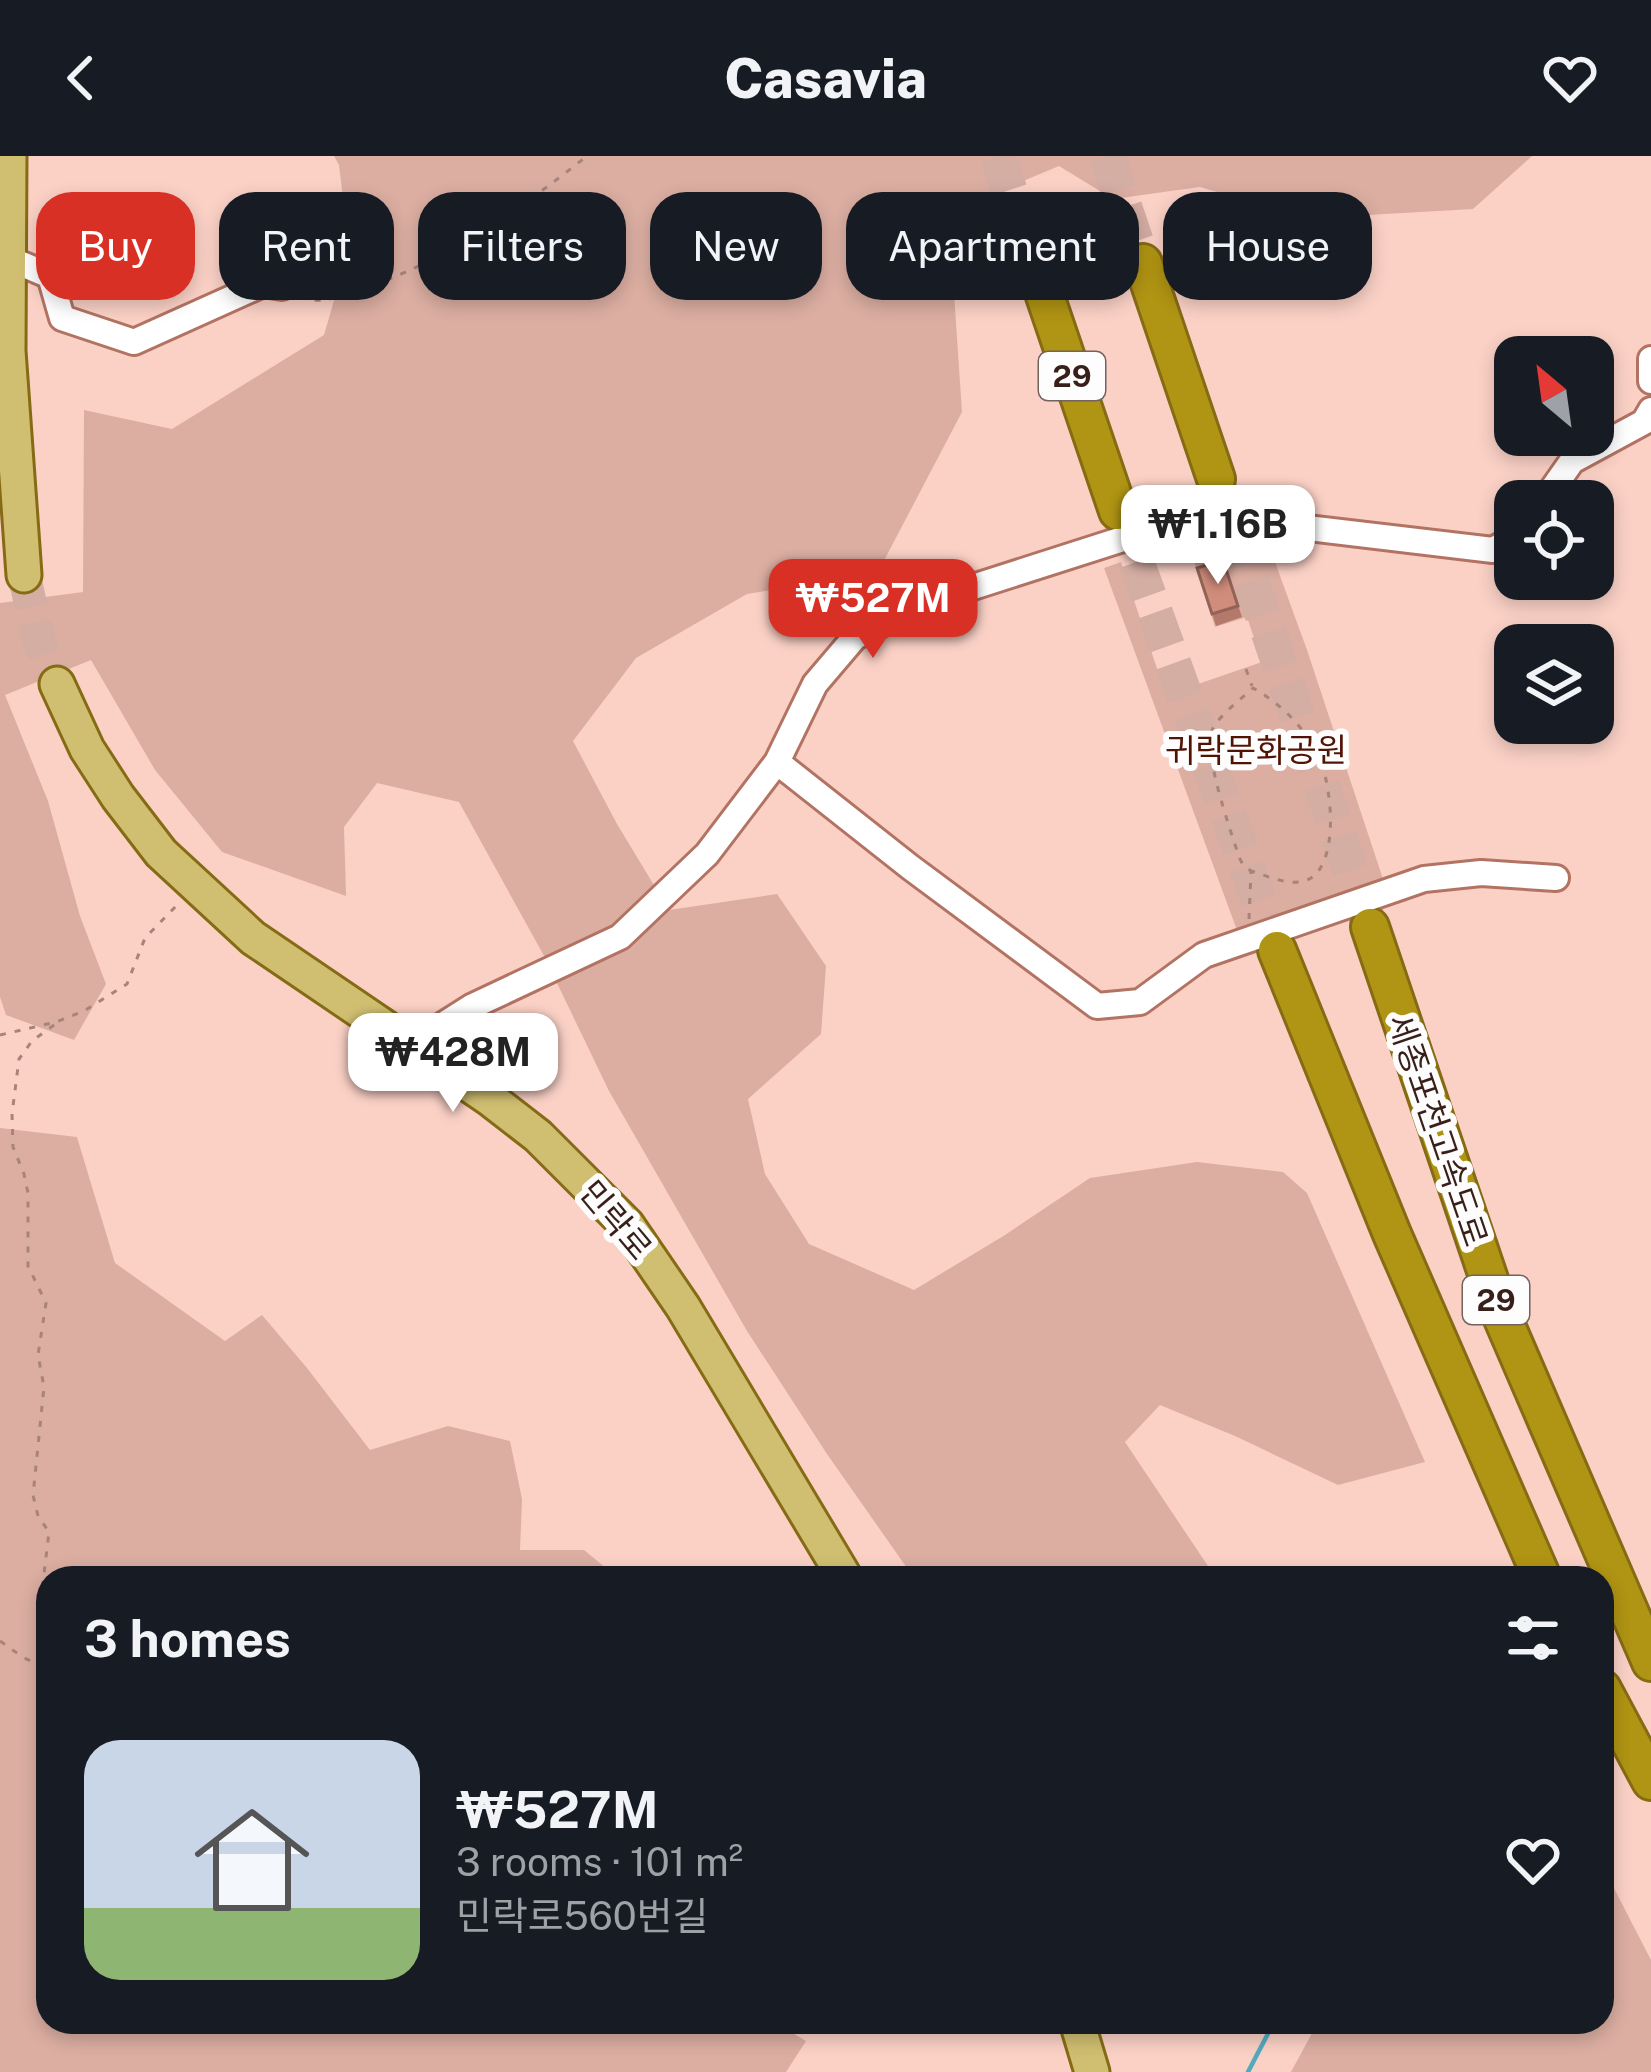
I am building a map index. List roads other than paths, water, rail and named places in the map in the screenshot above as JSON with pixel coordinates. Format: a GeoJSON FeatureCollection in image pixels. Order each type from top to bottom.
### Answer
{"type":"FeatureCollection","features":[{"type":"Feature","properties":{"kind":"highway"},"geometry":{"type":"LineString","coordinates":[[1142,263],[1216,478]]}},
{"type":"Feature","properties":{"kind":"highway","name":"29"},"geometry":{"type":"LineString","coordinates":[[1046,300],[1118,512]]}},
{"type":"Feature","properties":{"kind":"highway","name":"세종포천고속도로"},"geometry":{"type":"LineString","coordinates":[[1370,927],[1500,1312],[1610,1566]]}},
{"type":"Feature","properties":{"kind":"highway","name":"29"},"geometry":{"type":"LineString","coordinates":[[1263,944],[1537,1566]]}},
{"type":"Feature","properties":{"kind":"highway","name":"세종포천고속도로"},"geometry":{"type":"LineString","coordinates":[[1614,1576],[1651,1662]]}},
{"type":"Feature","properties":{"kind":"highway"},"geometry":{"type":"LineString","coordinates":[[1614,1712],[1651,1781]]}},
{"type":"Feature","properties":{"kind":"main road"},"geometry":{"type":"LineString","coordinates":[[9,156],[8,350],[24,575]]}},
{"type":"Feature","properties":{"kind":"main road","name":"민락로"},"geometry":{"type":"LineString","coordinates":[[57,684],[87,749],[161,854],[253,938],[538,1136],[627,1225],[683,1306],[838,1566]]}},
{"type":"Feature","properties":{"kind":"main road"},"geometry":{"type":"LineString","coordinates":[[1081,2034],[1092,2072]]}},
{"type":"Feature","properties":{"kind":"street"},"geometry":{"type":"LineString","coordinates":[[10,259],[50,276],[62,318],[134,342],[227,300]]}},
{"type":"Feature","properties":{"kind":"street"},"geometry":{"type":"LineString","coordinates":[[1651,359],[1651,381]]}},
{"type":"Feature","properties":{"kind":"street"},"geometry":{"type":"LineString","coordinates":[[1559,480],[1572,461],[1644,422],[1651,410]]}},
{"type":"Feature","properties":{"kind":"street"},"geometry":{"type":"LineString","coordinates":[[423,1053],[443,1024],[473,1006],[620,937],[706,854],[777,763],[815,685],[854,637],[923,603],[1133,535],[1208,516],[1494,549]]}},
{"type":"Feature","properties":{"kind":"street"},"geometry":{"type":"LineString","coordinates":[[777,763],[1097,1006],[1140,1002],[1204,955],[1263,944],[1424,879],[1481,873],[1556,878]]}},
{"type":"Feature","properties":{"kind":"waterway"},"geometry":{"type":"LineString","coordinates":[[1248,2072],[1268,2034]]}},
{"type":"Feature","properties":{"kind":"tunnel"},"geometry":{"type":"LineString","coordinates":[[998,156],[1010,192]]}},
{"type":"Feature","properties":{"kind":"tunnel"},"geometry":{"type":"LineString","coordinates":[[1107,156],[1143,263]]}},
{"type":"Feature","properties":{"kind":"tunnel"},"geometry":{"type":"LineString","coordinates":[[1216,479],[1370,927]]}},
{"type":"Feature","properties":{"kind":"tunnel"},"geometry":{"type":"LineString","coordinates":[[1118,511],[1277,950]]}},
{"type":"Feature","properties":{"kind":"tunnel"},"geometry":{"type":"LineString","coordinates":[[24,575],[39,641],[57,684]]}},
{"type":"Feature","properties":{"kind":"park label","name":"귀락문화공원"},"geometry":{"type":"Point","coordinates":[1256,750]}}]}
